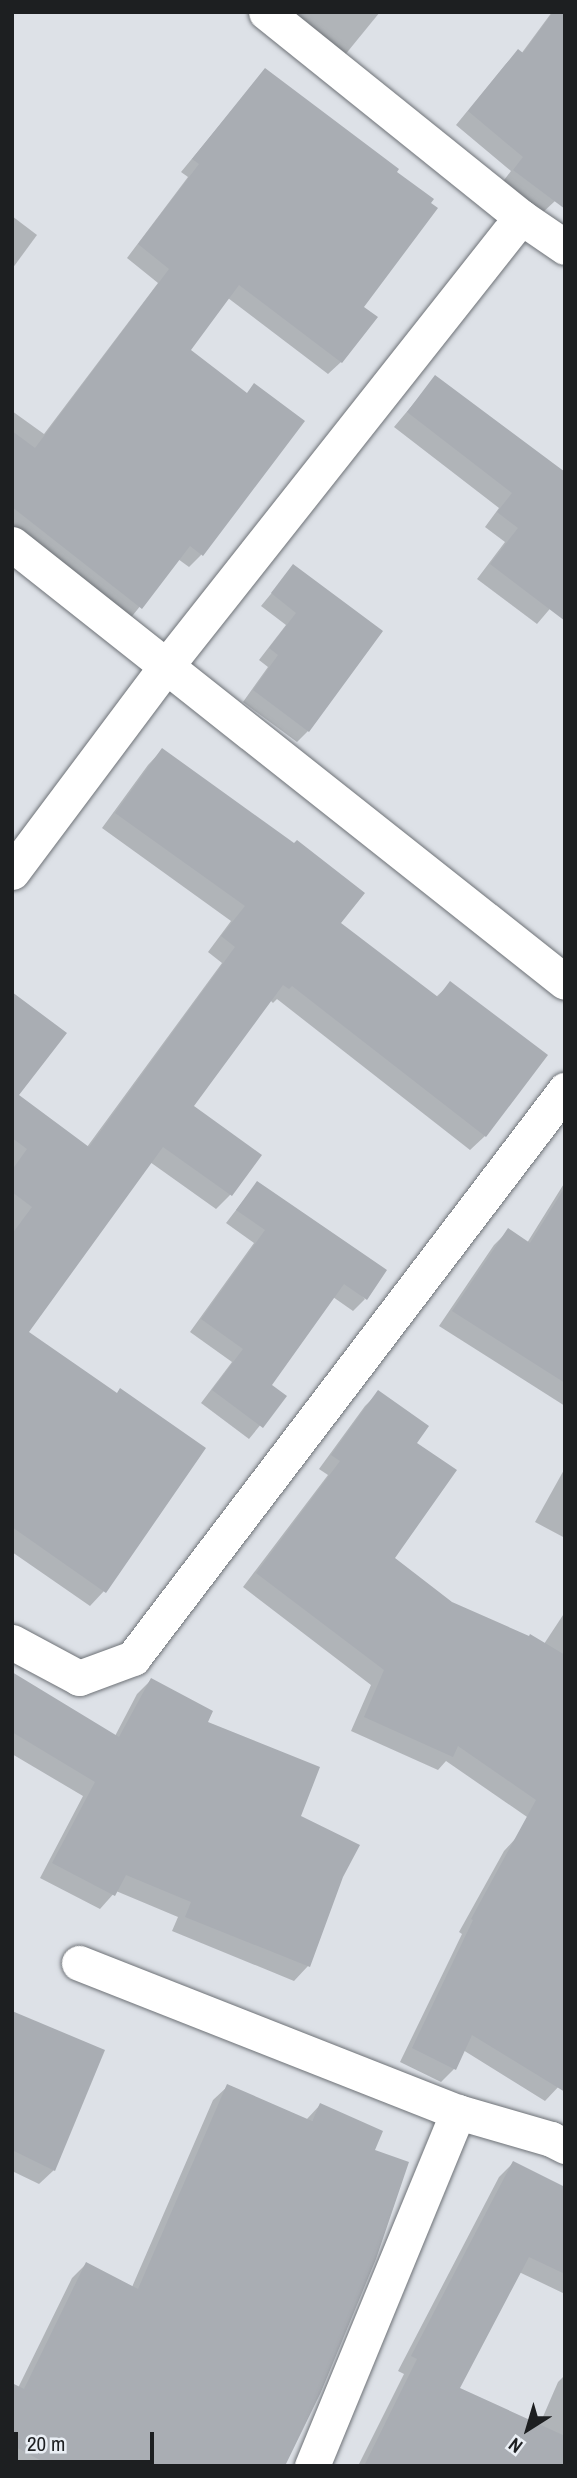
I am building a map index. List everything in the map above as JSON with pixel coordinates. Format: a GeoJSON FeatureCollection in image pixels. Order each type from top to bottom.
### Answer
{"type":"FeatureCollection","features":[{"type":"Feature","properties":{"kind":"street"},"geometry":{"type":"LineString","coordinates":[[266,12],[521,216],[565,247]]}},
{"type":"Feature","properties":{"kind":"street"},"geometry":{"type":"LineString","coordinates":[[12,872],[167,665],[521,216]]}},
{"type":"Feature","properties":{"kind":"street"},"geometry":{"type":"LineString","coordinates":[[12,544],[565,982]]}},
{"type":"Feature","properties":{"kind":"street"},"geometry":{"type":"LineString","coordinates":[[12,1642],[79,1678],[133,1658],[565,1090]]}},
{"type":"Feature","properties":{"kind":"street"},"geometry":{"type":"LineString","coordinates":[[79,1964],[458,2112],[560,2134]]}},
{"type":"Feature","properties":{"kind":"street"},"geometry":{"type":"LineString","coordinates":[[312,2466],[458,2112]]}},
{"type":"Feature","properties":{"kind":"building"},"geometry":{"type":"Polygon","coordinates":[[[553,12],[565,12],[565,209],[513,170],[523,157],[468,111],[518,49],[523,53],[553,12]]]}},
{"type":"Feature","properties":{"kind":"building"},"geometry":{"type":"Polygon","coordinates":[[[265,68],[399,169],[397,172],[434,199],[431,203],[438,208],[364,307],[378,317],[342,363],[239,285],[191,350],[247,393],[254,383],[305,421],[203,556],[190,546],[142,609],[12,507],[12,431],[35,448],[169,269],[138,244],[199,164],[192,159],[265,68]]]}},
{"type":"Feature","properties":{"kind":"building"},"geometry":{"type":"Polygon","coordinates":[[[435,375],[565,472],[565,621],[490,564],[518,528],[497,512],[512,493],[407,412],[435,375]]]}},
{"type":"Feature","properties":{"kind":"building"},"geometry":{"type":"Polygon","coordinates":[[[293,564],[383,631],[309,732],[253,690],[278,655],[269,648],[296,613],[271,593],[293,564]]]}},
{"type":"Feature","properties":{"kind":"building"},"geometry":{"type":"Polygon","coordinates":[[[162,748],[294,843],[297,840],[365,893],[341,923],[438,997],[450,981],[548,1055],[486,1137],[292,986],[289,989],[283,985],[194,1106],[262,1155],[232,1196],[163,1147],[29,1332],[117,1393],[120,1388],[206,1448],[106,1593],[12,1527],[12,1234],[32,1207],[12,1192],[12,1170],[27,1149],[12,1138],[12,992],[67,1033],[19,1095],[89,1147],[235,947],[221,936],[245,906],[115,813],[162,748]]]}},
{"type":"Feature","properties":{"kind":"building"},"geometry":{"type":"Polygon","coordinates":[[[257,1181],[387,1270],[367,1300],[344,1284],[272,1385],[287,1396],[263,1428],[212,1390],[243,1349],[201,1319],[265,1230],[236,1210],[257,1181]]]}},
{"type":"Feature","properties":{"kind":"building"},"geometry":{"type":"Polygon","coordinates":[[[565,1187],[565,1383],[452,1311],[508,1228],[530,1243],[565,1187]]]}},
{"type":"Feature","properties":{"kind":"building"},"geometry":{"type":"Polygon","coordinates":[[[378,1390],[429,1426],[417,1443],[457,1470],[395,1558],[452,1602],[529,1636],[530,1634],[565,1655],[565,2092],[472,2035],[456,2070],[412,2048],[473,1920],[471,1919],[536,1800],[458,1746],[453,1757],[364,1717],[384,1670],[256,1573],[340,1461],[331,1455],[378,1390]]]}},
{"type":"Feature","properties":{"kind":"building"},"geometry":{"type":"Polygon","coordinates":[[[12,1672],[119,1737],[151,1678],[213,1711],[208,1722],[320,1767],[301,1816],[360,1845],[343,1877],[310,1967],[185,1917],[191,1902],[126,1875],[115,1896],[52,1863],[95,1782],[12,1732],[12,1672]]]}},
{"type":"Feature","properties":{"kind":"building"},"geometry":{"type":"Polygon","coordinates":[[[12,2011],[105,2050],[55,2171],[12,2150],[12,2011]]]}},
{"type":"Feature","properties":{"kind":"building"},"geometry":{"type":"Polygon","coordinates":[[[227,2084],[312,2121],[320,2103],[383,2131],[375,2150],[409,2162],[376,2259],[321,2392],[285,2466],[51,2466],[12,2445],[12,2383],[24,2389],[86,2262],[138,2289],[227,2084]]]}},
{"type":"Feature","properties":{"kind":"building"},"geometry":{"type":"Polygon","coordinates":[[[513,2161],[565,2187],[565,2274],[529,2257],[460,2388],[565,2436],[565,2466],[364,2466],[417,2359],[411,2356],[513,2161]]]}}]}
